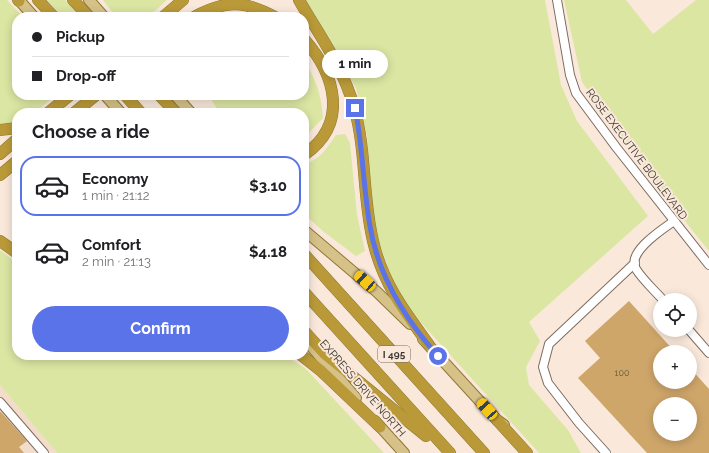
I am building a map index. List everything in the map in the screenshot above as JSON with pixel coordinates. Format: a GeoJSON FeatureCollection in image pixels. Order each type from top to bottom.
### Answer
{"type":"FeatureCollection","features":[{"type":"Feature","properties":{"kind":"highway"},"geometry":{"type":"LineString","coordinates":[[38,0],[49,12]]}},
{"type":"Feature","properties":{"kind":"highway"},"geometry":{"type":"LineString","coordinates":[[73,0],[84,12]]}},
{"type":"Feature","properties":{"kind":"highway"},"geometry":{"type":"LineString","coordinates":[[168,12],[178,0]]}},
{"type":"Feature","properties":{"kind":"highway"},"geometry":{"type":"LineString","coordinates":[[169,12],[183,0]]}},
{"type":"Feature","properties":{"kind":"highway"},"geometry":{"type":"LineString","coordinates":[[195,12],[209,0]]}},
{"type":"Feature","properties":{"kind":"highway"},"geometry":{"type":"LineString","coordinates":[[299,0],[306,12]]}},
{"type":"Feature","properties":{"kind":"highway"},"geometry":{"type":"LineString","coordinates":[[204,12],[214,7],[231,4],[253,8],[263,12]]}},
{"type":"Feature","properties":{"kind":"highway"},"geometry":{"type":"LineString","coordinates":[[309,17],[346,81],[352,99],[360,137],[370,226],[379,262],[386,281],[394,296],[429,345]]}},
{"type":"Feature","properties":{"kind":"highway"},"geometry":{"type":"LineString","coordinates":[[309,45],[319,58],[327,74],[332,87],[334,102],[332,117],[326,132],[316,145],[309,151]]}},
{"type":"Feature","properties":{"kind":"highway"},"geometry":{"type":"LineString","coordinates":[[54,108],[64,100]]}},
{"type":"Feature","properties":{"kind":"highway"},"geometry":{"type":"LineString","coordinates":[[80,108],[90,100]]}},
{"type":"Feature","properties":{"kind":"highway"},"geometry":{"type":"LineString","coordinates":[[129,100],[137,108]]}},
{"type":"Feature","properties":{"kind":"highway"},"geometry":{"type":"LineString","coordinates":[[164,100],[171,108]]}},
{"type":"Feature","properties":{"kind":"highway"},"geometry":{"type":"LineString","coordinates":[[53,108],[58,105]]}},
{"type":"Feature","properties":{"kind":"highway"},"geometry":{"type":"LineString","coordinates":[[0,130],[12,129]]}},
{"type":"Feature","properties":{"kind":"highway"},"geometry":{"type":"LineString","coordinates":[[0,154],[12,143]]}},
{"type":"Feature","properties":{"kind":"highway"},"geometry":{"type":"LineString","coordinates":[[0,175],[12,165]]}},
{"type":"Feature","properties":{"kind":"highway"},"geometry":{"type":"LineString","coordinates":[[0,241],[12,249]]}},
{"type":"Feature","properties":{"kind":"highway","name":"I 495"},"geometry":{"type":"LineString","coordinates":[[309,260],[484,453]]}},
{"type":"Feature","properties":{"kind":"highway","name":"I 495"},"geometry":{"type":"LineString","coordinates":[[309,298],[450,453]]}},
{"type":"Feature","properties":{"kind":"highway"},"geometry":{"type":"LineString","coordinates":[[309,337],[324,354],[412,423],[446,453]]}},
{"type":"Feature","properties":{"kind":"highway"},"geometry":{"type":"LineString","coordinates":[[307,360],[320,370],[380,427]]}},
{"type":"Feature","properties":{"kind":"highway"},"geometry":{"type":"LineString","coordinates":[[497,420],[527,453]]}},
{"type":"Feature","properties":{"kind":"main road"},"geometry":{"type":"LineString","coordinates":[[19,0],[30,12]]}},
{"type":"Feature","properties":{"kind":"main road"},"geometry":{"type":"LineString","coordinates":[[89,0],[100,12]]}},
{"type":"Feature","properties":{"kind":"main road"},"geometry":{"type":"LineString","coordinates":[[109,100],[117,108]]}},
{"type":"Feature","properties":{"kind":"main road"},"geometry":{"type":"LineString","coordinates":[[180,100],[187,108]]}},
{"type":"Feature","properties":{"kind":"main road"},"geometry":{"type":"LineString","coordinates":[[309,234],[378,292],[402,315],[497,420],[519,438],[533,453]]}},
{"type":"Feature","properties":{"kind":"main road","name":"EXPRESS DRIVE NORTH"},"geometry":{"type":"LineString","coordinates":[[309,344],[404,453]]}},
{"type":"Feature","properties":{"kind":"street","name":"ROSE EXECUTIVE BOULEVARD"},"geometry":{"type":"LineString","coordinates":[[558,0],[570,75],[576,93],[616,147],[709,265]]}},
{"type":"Feature","properties":{"kind":"street"},"geometry":{"type":"LineString","coordinates":[[657,293],[635,268],[634,258],[642,246],[674,221]]}},
{"type":"Feature","properties":{"kind":"street"},"geometry":{"type":"LineString","coordinates":[[606,453],[579,423],[548,383],[542,367],[549,344],[634,263]]}},
{"type":"Feature","properties":{"kind":"street"},"geometry":{"type":"LineString","coordinates":[[695,337],[709,353]]}},
{"type":"Feature","properties":{"kind":"street"},"geometry":{"type":"LineString","coordinates":[[0,402],[44,453]]}},
{"type":"Feature","properties":{"kind":"shaded area"},"geometry":{"type":"Polygon","coordinates":[[[0,385],[57,453],[0,453],[0,385]]]}},
{"type":"Feature","properties":{"kind":"green space"},"geometry":{"type":"Polygon","coordinates":[[[0,0],[7,0],[18,12],[12,12],[12,100],[50,100],[40,108],[12,108],[12,124],[0,124],[0,0]]]}},
{"type":"Feature","properties":{"kind":"green space"},"geometry":{"type":"Polygon","coordinates":[[[47,0],[65,0],[76,12],[58,12],[47,0]]]}},
{"type":"Feature","properties":{"kind":"green space"},"geometry":{"type":"Polygon","coordinates":[[[103,0],[167,0],[154,12],[112,12],[103,0]]]}},
{"type":"Feature","properties":{"kind":"green space"},"geometry":{"type":"Polygon","coordinates":[[[304,0],[545,0],[561,85],[577,121],[648,216],[529,322],[540,341],[526,367],[529,385],[568,430],[581,453],[539,453],[415,316],[394,284],[379,242],[372,215],[367,136],[356,88],[304,0]]]}},
{"type":"Feature","properties":{"kind":"green space"},"geometry":{"type":"Polygon","coordinates":[[[564,0],[626,0],[653,34],[696,0],[709,0],[709,251],[667,199],[582,82],[564,0]]]}},
{"type":"Feature","properties":{"kind":"green space"},"geometry":{"type":"Polygon","coordinates":[[[309,69],[318,88],[323,118],[309,133],[309,108],[217,108],[211,100],[309,100],[309,69]]]}},
{"type":"Feature","properties":{"kind":"green space"},"geometry":{"type":"Polygon","coordinates":[[[345,134],[350,143],[357,215],[365,251],[356,256],[309,218],[309,162],[326,149],[336,135],[345,134]]]}},
{"type":"Feature","properties":{"kind":"green space"},"geometry":{"type":"Polygon","coordinates":[[[0,250],[12,259],[12,360],[292,360],[305,368],[384,453],[57,453],[0,385],[0,250]]]}},
{"type":"Feature","properties":{"kind":"building"},"geometry":{"type":"Polygon","coordinates":[[[629,301],[653,328],[653,337],[661,337],[669,345],[653,345],[653,389],[697,389],[697,376],[709,389],[709,453],[647,453],[578,378],[600,358],[585,341],[629,301]]]}},
{"type":"Feature","properties":{"kind":"building"},"geometry":{"type":"Polygon","coordinates":[[[0,412],[27,441],[19,447],[24,453],[0,453],[0,412]]]}},
{"type":"Feature","properties":{"kind":"route"},"geometry":{"type":"LineString","coordinates":[[355,108],[360,137],[368,216],[373,244],[379,262],[386,281],[394,296],[438,356]]}}]}
